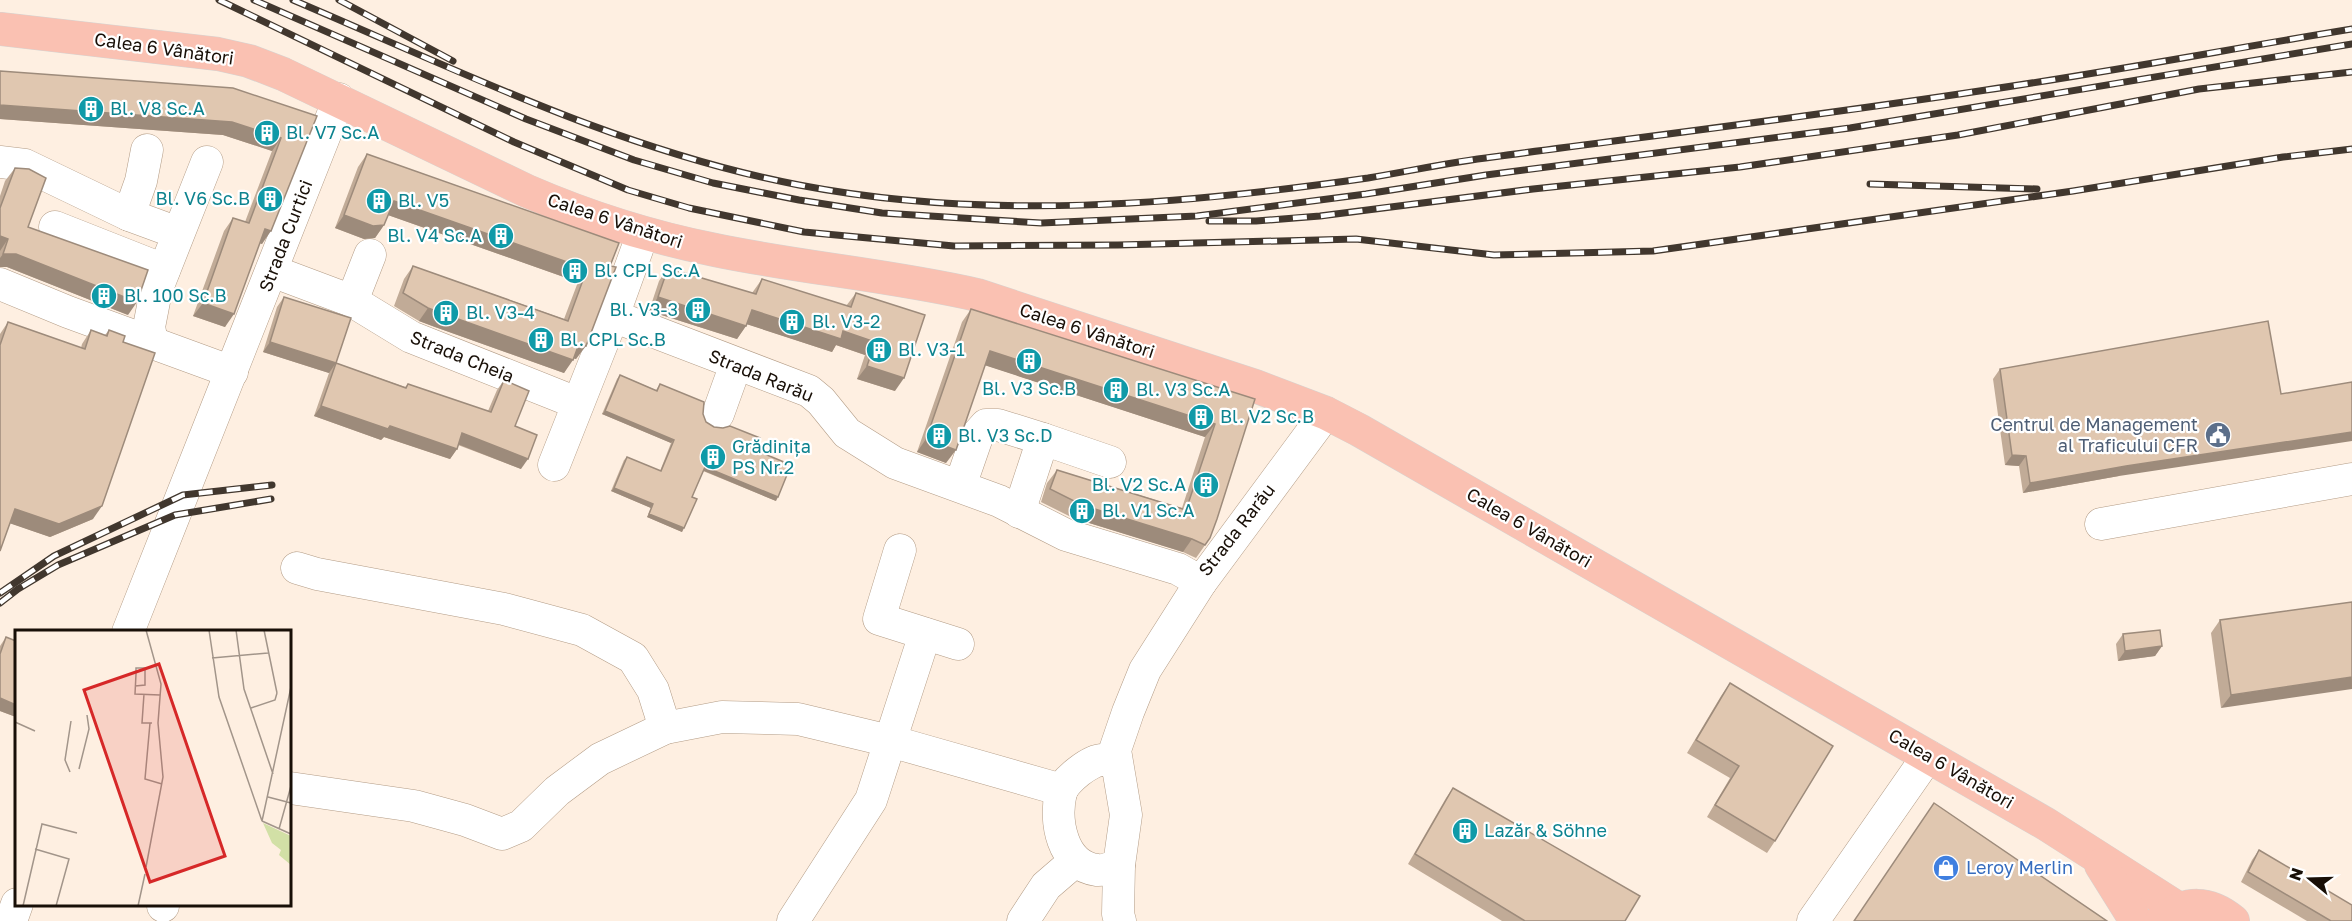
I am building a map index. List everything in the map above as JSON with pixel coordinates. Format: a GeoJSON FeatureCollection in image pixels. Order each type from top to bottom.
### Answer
{"type":"FeatureCollection","features":[{"type":"Feature","properties":{"kind":"main road","name":"Calea 6 Vânători"},"geometry":{"type":"LineString","coordinates":[[0,28],[218,54],[249,61],[339,99],[558,205],[643,233],[716,251],[927,284],[977,295],[1255,386],[1326,413],[2046,824],[2094,854],[2170,915]]}},
{"type":"Feature","properties":{"kind":"main road","name":"Calea 6 Vânători"},"geometry":{"type":"LineString","coordinates":[[2094,854],[2136,921]]}},
{"type":"Feature","properties":{"kind":"main road"},"geometry":{"type":"LineString","coordinates":[[2170,915],[2188,906],[2204,906],[2219,911],[2233,921]]}},
{"type":"Feature","properties":{"kind":"street","name":"Strada Curtici"},"geometry":{"type":"LineString","coordinates":[[129,630],[339,99]]}},
{"type":"Feature","properties":{"kind":"street"},"geometry":{"type":"LineString","coordinates":[[129,215],[141,181],[147,150]]}},
{"type":"Feature","properties":{"kind":"street"},"geometry":{"type":"LineString","coordinates":[[0,162],[25,165],[129,215],[178,233]]}},
{"type":"Feature","properties":{"kind":"street"},"geometry":{"type":"LineString","coordinates":[[152,342],[149,327],[151,312],[164,270],[207,162]]}},
{"type":"Feature","properties":{"kind":"street"},"geometry":{"type":"LineString","coordinates":[[55,227],[164,270]]}},
{"type":"Feature","properties":{"kind":"street"},"geometry":{"type":"LineString","coordinates":[[554,465],[643,233]]}},
{"type":"Feature","properties":{"kind":"street"},"geometry":{"type":"LineString","coordinates":[[352,301],[370,255]]}},
{"type":"Feature","properties":{"kind":"street","name":"Strada Cheia"},"geometry":{"type":"LineString","coordinates":[[272,271],[352,301],[411,337],[577,403]]}},
{"type":"Feature","properties":{"kind":"street"},"geometry":{"type":"LineString","coordinates":[[0,284],[68,312],[232,372]]}},
{"type":"Feature","properties":{"kind":"street","name":"Strada Rarău"},"geometry":{"type":"LineString","coordinates":[[613,316],[809,392],[821,400],[839,425],[858,440],[896,463],[999,501],[1066,535],[1178,569],[1201,582],[1326,413]]}},
{"type":"Feature","properties":{"kind":"street"},"geometry":{"type":"LineString","coordinates":[[717,414],[736,364]]}},
{"type":"Feature","properties":{"kind":"street"},"geometry":{"type":"LineString","coordinates":[[960,486],[978,434],[986,425],[998,424],[1110,462]]}},
{"type":"Feature","properties":{"kind":"street"},"geometry":{"type":"LineString","coordinates":[[1019,512],[1043,439]]}},
{"type":"Feature","properties":{"kind":"street"},"geometry":{"type":"LineString","coordinates":[[2101,524],[2352,479]]}},
{"type":"Feature","properties":{"kind":"street"},"geometry":{"type":"LineString","coordinates":[[900,550],[879,619],[957,644]]}},
{"type":"Feature","properties":{"kind":"street"},"geometry":{"type":"LineString","coordinates":[[297,568],[317,574],[504,609],[582,630],[633,658],[654,690],[664,728]]}},
{"type":"Feature","properties":{"kind":"street"},"geometry":{"type":"LineString","coordinates":[[1120,921],[1118,914],[1119,865],[1126,815],[1115,750],[1145,670],[1201,582]]}},
{"type":"Feature","properties":{"kind":"street"},"geometry":{"type":"LineString","coordinates":[[793,921],[871,800],[925,634]]}},
{"type":"Feature","properties":{"kind":"street"},"geometry":{"type":"LineString","coordinates":[[291,788],[414,806],[465,820],[502,834],[521,826],[557,791],[600,759],[664,728],[722,717],[798,718],[890,741],[1062,790]]}},
{"type":"Feature","properties":{"kind":"street"},"geometry":{"type":"LineString","coordinates":[[1813,921],[1928,756]]}},
{"type":"Feature","properties":{"kind":"street"},"geometry":{"type":"LineString","coordinates":[[1116,765],[1102,760],[1084,766],[1062,790],[1059,813],[1063,845],[1075,861],[1097,870],[1119,865]]}},
{"type":"Feature","properties":{"kind":"street"},"geometry":{"type":"LineString","coordinates":[[1023,921],[1046,886],[1075,861]]}},
{"type":"Feature","properties":{"kind":"street"},"geometry":{"type":"LineString","coordinates":[[11,921],[16,906]]}},
{"type":"Feature","properties":{"kind":"building"},"geometry":{"type":"Polygon","coordinates":[[[0,71],[233,88],[317,116],[271,231],[265,229],[234,314],[203,303],[233,218],[249,223],[281,138],[232,122],[0,105],[0,71]]]}},
{"type":"Feature","properties":{"kind":"building"},"geometry":{"type":"Polygon","coordinates":[[[367,154],[619,243],[610,266],[616,267],[586,346],[579,344],[573,360],[428,308],[403,293],[413,266],[568,321],[587,269],[394,201],[384,225],[373,226],[344,215],[367,154]]]}},
{"type":"Feature","properties":{"kind":"building"},"geometry":{"type":"Polygon","coordinates":[[[15,168],[29,169],[46,178],[28,227],[148,270],[137,302],[16,254],[3,254],[8,239],[0,236],[0,208],[15,168]]]}},
{"type":"Feature","properties":{"kind":"building"},"geometry":{"type":"Polygon","coordinates":[[[668,268],[756,294],[762,279],[851,307],[856,293],[925,315],[904,378],[867,366],[875,342],[843,331],[841,339],[752,310],[746,326],[658,297],[668,268]]]}},
{"type":"Feature","properties":{"kind":"building"},"geometry":{"type":"Polygon","coordinates":[[[284,297],[351,318],[336,363],[270,342],[284,297]]]}},
{"type":"Feature","properties":{"kind":"building"},"geometry":{"type":"Polygon","coordinates":[[[971,309],[1255,399],[1217,519],[1205,545],[1082,505],[1050,489],[1057,470],[1186,510],[1215,424],[990,351],[956,450],[926,439],[971,309]]]}},
{"type":"Feature","properties":{"kind":"building"},"geometry":{"type":"Polygon","coordinates":[[[2268,321],[2281,394],[2352,382],[2352,432],[2030,483],[2026,456],[2012,455],[2000,369],[2268,321]]]}},
{"type":"Feature","properties":{"kind":"building"},"geometry":{"type":"Polygon","coordinates":[[[8,322],[85,349],[91,330],[107,336],[109,330],[125,336],[123,342],[155,353],[102,506],[59,524],[15,509],[0,551],[0,345],[8,322]]]}},
{"type":"Feature","properties":{"kind":"building"},"geometry":{"type":"Polygon","coordinates":[[[336,363],[406,388],[408,384],[491,412],[504,380],[529,391],[515,426],[537,435],[528,459],[462,433],[457,449],[321,406],[336,363]]]}},
{"type":"Feature","properties":{"kind":"building","name":"Grădinița PS Nr.2"},"geometry":{"type":"Polygon","coordinates":[[[620,375],[657,391],[660,384],[704,402],[703,414],[706,422],[714,427],[730,426],[760,438],[755,450],[791,465],[778,497],[705,467],[692,497],[697,499],[684,528],[649,514],[653,504],[614,488],[627,457],[661,471],[674,440],[605,411],[620,375]]]}},
{"type":"Feature","properties":{"kind":"building"},"geometry":{"type":"Polygon","coordinates":[[[2352,602],[2352,677],[2231,695],[2220,620],[2352,602]]]}},
{"type":"Feature","properties":{"kind":"building"},"geometry":{"type":"Polygon","coordinates":[[[2160,630],[2162,646],[2125,651],[2123,634],[2160,630]]]}},
{"type":"Feature","properties":{"kind":"building"},"geometry":{"type":"Polygon","coordinates":[[[6,637],[15,641],[15,705],[0,698],[0,654],[6,637]]]}},
{"type":"Feature","properties":{"kind":"building"},"geometry":{"type":"Polygon","coordinates":[[[1730,683],[1833,746],[1775,841],[1715,805],[1739,766],[1696,740],[1730,683]]]}},
{"type":"Feature","properties":{"kind":"building","name":"Lazăr & Söhne"},"geometry":{"type":"Polygon","coordinates":[[[1453,788],[1640,896],[1625,921],[1525,921],[1415,854],[1453,788]]]}},
{"type":"Feature","properties":{"kind":"building","name":"Leroy Merlin"},"geometry":{"type":"Polygon","coordinates":[[[1934,803],[2107,921],[1854,921],[1934,803]]]}},
{"type":"Feature","properties":{"kind":"building"},"geometry":{"type":"Polygon","coordinates":[[[2259,850],[2352,905],[2352,921],[2331,921],[2248,872],[2259,850]]]}},
{"type":"Feature","properties":{"kind":"railway"},"geometry":{"type":"LineString","coordinates":[[219,0],[514,142],[628,190],[689,208],[804,232],[954,246],[1118,245],[1356,239],[1494,255],[1653,251],[2073,191],[2283,157],[2352,149]]}},
{"type":"Feature","properties":{"kind":"railway"},"geometry":{"type":"LineString","coordinates":[[254,0],[526,119],[634,160],[713,183],[882,213],[1041,223],[1197,216],[1366,194],[1486,175],[1850,128],[2352,44]]}},
{"type":"Feature","properties":{"kind":"railway"},"geometry":{"type":"LineString","coordinates":[[293,0],[541,106],[668,152],[799,185],[870,196],[941,203],[1012,206],[1155,202],[1297,188],[1477,159],[1986,90],[2352,29]]}},
{"type":"Feature","properties":{"kind":"railway"},"geometry":{"type":"LineString","coordinates":[[339,0],[453,61]]}},
{"type":"Feature","properties":{"kind":"railway"},"geometry":{"type":"LineString","coordinates":[[1209,221],[1256,221],[1320,216],[1533,189],[1740,167],[1958,135],[2199,89],[2352,72]]}},
{"type":"Feature","properties":{"kind":"railway"},"geometry":{"type":"LineString","coordinates":[[1870,184],[2037,189]]}},
{"type":"Feature","properties":{"kind":"railway"},"geometry":{"type":"LineString","coordinates":[[0,593],[54,556],[183,495],[272,485]]}},
{"type":"Feature","properties":{"kind":"railway"},"geometry":{"type":"LineString","coordinates":[[0,603],[18,589],[58,565],[175,515],[271,499]]}},
{"type":"Feature","properties":{"kind":"place","name":"Bl. V8 Sc.A"},"geometry":{"type":"Point","coordinates":[91,109]}},
{"type":"Feature","properties":{"kind":"place","name":"Bl. V7 Sc.A"},"geometry":{"type":"Point","coordinates":[267,133]}},
{"type":"Feature","properties":{"kind":"place","name":"Bl. V6 Sc.B"},"geometry":{"type":"Point","coordinates":[270,199]}},
{"type":"Feature","properties":{"kind":"place","name":"Bl. V5"},"geometry":{"type":"Point","coordinates":[379,201]}},
{"type":"Feature","properties":{"kind":"place","name":"Bl. V4 Sc.A"},"geometry":{"type":"Point","coordinates":[501,236]}},
{"type":"Feature","properties":{"kind":"place","name":"Bl. CPL Sc.A"},"geometry":{"type":"Point","coordinates":[575,271]}},
{"type":"Feature","properties":{"kind":"place","name":"Bl. 100 Sc.B"},"geometry":{"type":"Point","coordinates":[104,296]}},
{"type":"Feature","properties":{"kind":"place","name":"Bl. V3-3"},"geometry":{"type":"Point","coordinates":[698,310]}},
{"type":"Feature","properties":{"kind":"place","name":"Bl. V3-4"},"geometry":{"type":"Point","coordinates":[446,313]}},
{"type":"Feature","properties":{"kind":"place","name":"Bl. V3-2"},"geometry":{"type":"Point","coordinates":[792,322]}},
{"type":"Feature","properties":{"kind":"place","name":"Bl. CPL Sc.B"},"geometry":{"type":"Point","coordinates":[541,340]}},
{"type":"Feature","properties":{"kind":"place","name":"Bl. V3-1"},"geometry":{"type":"Point","coordinates":[879,350]}},
{"type":"Feature","properties":{"kind":"place","name":"Bl. V3 Sc.B"},"geometry":{"type":"Point","coordinates":[1029,361]}},
{"type":"Feature","properties":{"kind":"place","name":"Bl. V3 Sc.A"},"geometry":{"type":"Point","coordinates":[1116,390]}},
{"type":"Feature","properties":{"kind":"place","name":"Bl. V2 Sc.B"},"geometry":{"type":"Point","coordinates":[1201,417]}},
{"type":"Feature","properties":{"kind":"place","name":"Centrul de Management al Traficului CFR"},"geometry":{"type":"Point","coordinates":[2218,435]}},
{"type":"Feature","properties":{"kind":"place","name":"Bl. V3 Sc.D"},"geometry":{"type":"Point","coordinates":[939,436]}},
{"type":"Feature","properties":{"kind":"place","name":"Grădinița PS Nr.2"},"geometry":{"type":"Point","coordinates":[713,457]}},
{"type":"Feature","properties":{"kind":"place","name":"Bl. V2 Sc.A"},"geometry":{"type":"Point","coordinates":[1206,485]}},
{"type":"Feature","properties":{"kind":"place","name":"Bl. V1 Sc.A"},"geometry":{"type":"Point","coordinates":[1082,511]}},
{"type":"Feature","properties":{"kind":"place","name":"Lazăr & Söhne"},"geometry":{"type":"Point","coordinates":[1465,831]}},
{"type":"Feature","properties":{"kind":"place","name":"Leroy Merlin"},"geometry":{"type":"Point","coordinates":[1946,868]}}]}
